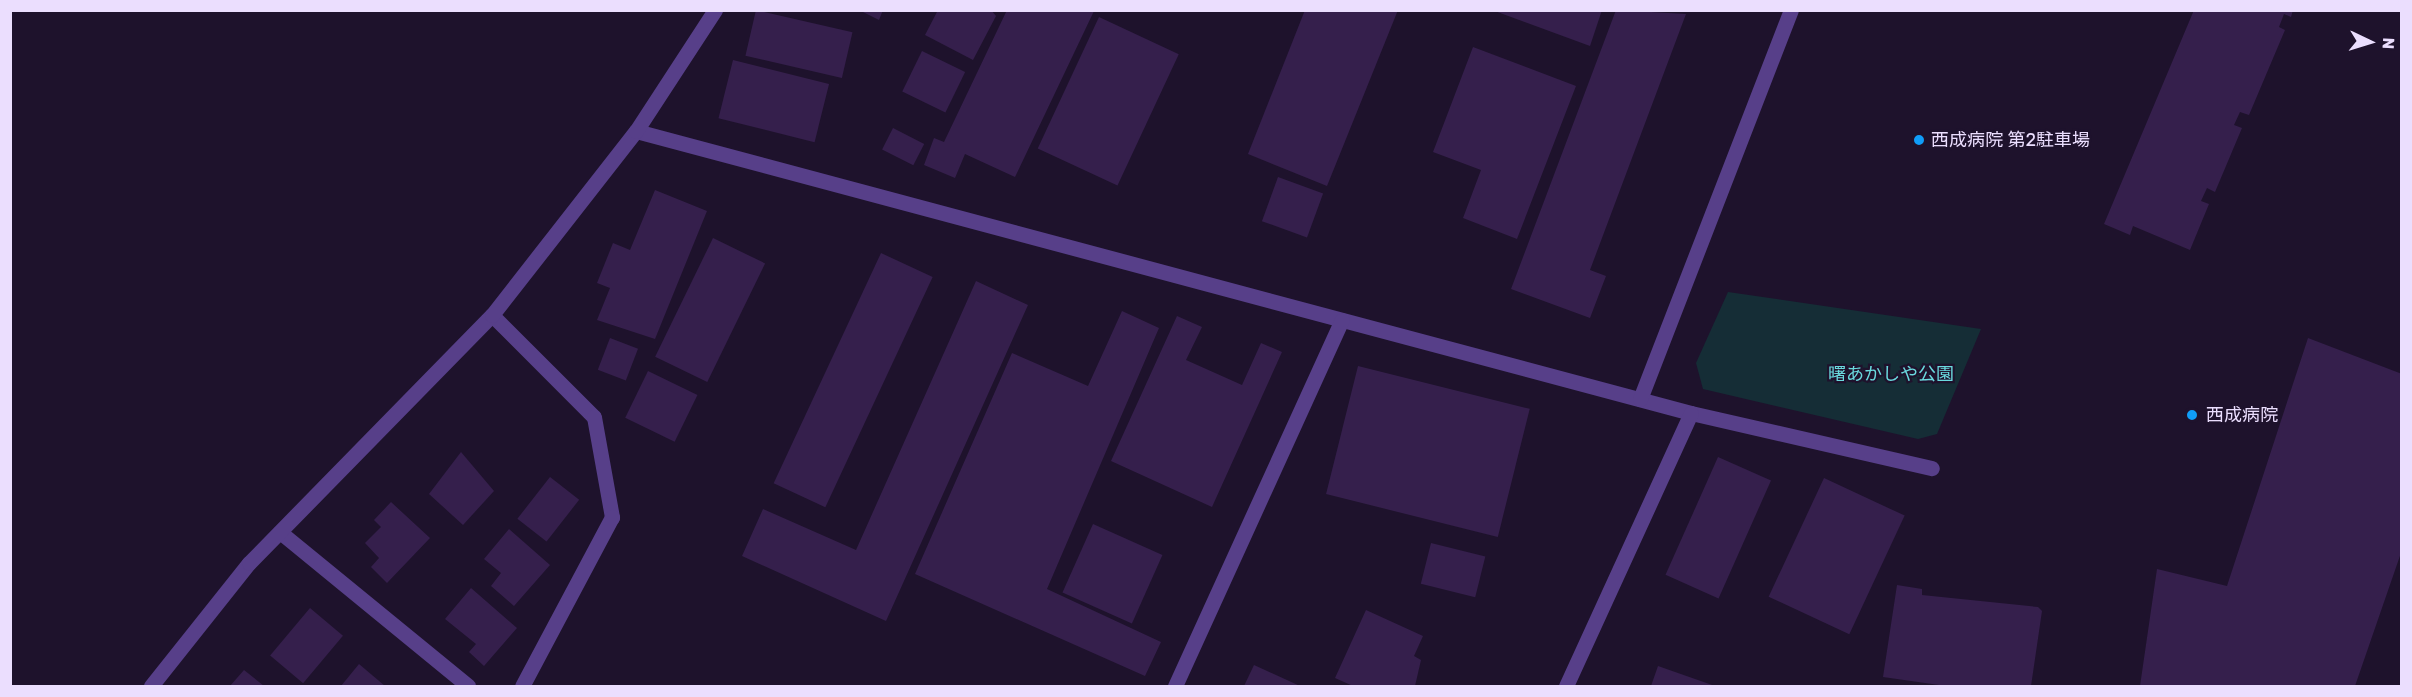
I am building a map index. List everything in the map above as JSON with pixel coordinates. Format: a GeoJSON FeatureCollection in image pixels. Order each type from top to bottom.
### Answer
{"type":"FeatureCollection","features":[{"type":"Feature","properties":{"kind":"street"},"geometry":{"type":"LineString","coordinates":[[151,687],[280,532],[492,315],[636,131],[716,10]]}},
{"type":"Feature","properties":{"kind":"street"},"geometry":{"type":"LineString","coordinates":[[1640,399],[1791,10]]}},
{"type":"Feature","properties":{"kind":"street"},"geometry":{"type":"LineString","coordinates":[[636,131],[1691,413],[1932,468]]}},
{"type":"Feature","properties":{"kind":"street"},"geometry":{"type":"LineString","coordinates":[[492,315],[594,417],[612,516],[522,687]]}},
{"type":"Feature","properties":{"kind":"street"},"geometry":{"type":"LineString","coordinates":[[1175,687],[1342,320]]}},
{"type":"Feature","properties":{"kind":"street"},"geometry":{"type":"LineString","coordinates":[[1566,687],[1691,413]]}},
{"type":"Feature","properties":{"kind":"street"},"geometry":{"type":"LineString","coordinates":[[280,532],[468,687]]}},
{"type":"Feature","properties":{"kind":"green space","name":"曙あかしや公園"},"geometry":{"type":"Polygon","coordinates":[[[1728,292],[1981,329],[1937,434],[1918,439],[1703,389],[1696,363],[1728,292]]]}},
{"type":"Feature","properties":{"kind":"building"},"geometry":{"type":"Polygon","coordinates":[[[756,10],[852,32],[842,78],[745,56],[756,10]]]}},
{"type":"Feature","properties":{"kind":"building"},"geometry":{"type":"Polygon","coordinates":[[[859,10],[883,10],[879,20],[859,10]]]}},
{"type":"Feature","properties":{"kind":"building"},"geometry":{"type":"Polygon","coordinates":[[[938,10],[991,10],[996,16],[973,60],[925,35],[938,10]]]}},
{"type":"Feature","properties":{"kind":"building"},"geometry":{"type":"Polygon","coordinates":[[[1007,10],[1094,11],[1015,177],[965,154],[955,178],[924,165],[934,138],[944,142],[1007,10]]]}},
{"type":"Feature","properties":{"kind":"building"},"geometry":{"type":"Polygon","coordinates":[[[1305,10],[1398,10],[1327,186],[1248,154],[1305,10]]]}},
{"type":"Feature","properties":{"kind":"building"},"geometry":{"type":"Polygon","coordinates":[[[1492,10],[1602,10],[1590,46],[1492,10]]]}},
{"type":"Feature","properties":{"kind":"building"},"geometry":{"type":"Polygon","coordinates":[[[1616,10],[1686,14],[1590,270],[1606,276],[1590,318],[1511,289],[1616,10]]]}},
{"type":"Feature","properties":{"kind":"building"},"geometry":{"type":"Polygon","coordinates":[[[2194,10],[2293,10],[2291,17],[2284,14],[2279,27],[2285,30],[2249,115],[2240,112],[2234,125],[2242,128],[2215,192],[2207,188],[2201,201],[2209,204],[2190,250],[2133,226],[2130,235],[2104,224],[2194,10]]]}},
{"type":"Feature","properties":{"kind":"building"},"geometry":{"type":"Polygon","coordinates":[[[1099,17],[1179,54],[1117,186],[1038,148],[1099,17]]]}},
{"type":"Feature","properties":{"kind":"building"},"geometry":{"type":"Polygon","coordinates":[[[1473,47],[1576,86],[1517,239],[1463,218],[1481,170],[1433,152],[1473,47]]]}},
{"type":"Feature","properties":{"kind":"building"},"geometry":{"type":"Polygon","coordinates":[[[922,51],[965,72],[945,112],[902,91],[922,51]]]}},
{"type":"Feature","properties":{"kind":"building"},"geometry":{"type":"Polygon","coordinates":[[[733,60],[829,84],[815,142],[718,118],[733,60]]]}},
{"type":"Feature","properties":{"kind":"building"},"geometry":{"type":"Polygon","coordinates":[[[893,128],[924,144],[913,165],[882,149],[893,128]]]}},
{"type":"Feature","properties":{"kind":"building"},"geometry":{"type":"Polygon","coordinates":[[[1278,177],[1323,193],[1307,238],[1262,221],[1278,177]]]}},
{"type":"Feature","properties":{"kind":"building"},"geometry":{"type":"Polygon","coordinates":[[[655,190],[707,211],[655,339],[597,320],[610,288],[597,283],[613,243],[630,250],[655,190]]]}},
{"type":"Feature","properties":{"kind":"building"},"geometry":{"type":"Polygon","coordinates":[[[713,238],[765,263],[707,382],[655,357],[713,238]]]}},
{"type":"Feature","properties":{"kind":"building"},"geometry":{"type":"Polygon","coordinates":[[[881,253],[933,277],[825,507],[774,483],[881,253]]]}},
{"type":"Feature","properties":{"kind":"building"},"geometry":{"type":"Polygon","coordinates":[[[976,281],[1028,305],[886,621],[742,556],[763,509],[856,550],[976,281]]]}},
{"type":"Feature","properties":{"kind":"building"},"geometry":{"type":"Polygon","coordinates":[[[1122,311],[1159,328],[1047,589],[1161,642],[1145,676],[915,574],[1012,353],[1088,386],[1122,311]]]}},
{"type":"Feature","properties":{"kind":"building"},"geometry":{"type":"Polygon","coordinates":[[[1177,316],[1202,327],[1186,360],[1242,385],[1261,343],[1282,352],[1212,507],[1111,461],[1177,316]]]}},
{"type":"Feature","properties":{"kind":"building"},"geometry":{"type":"Polygon","coordinates":[[[610,338],[638,349],[626,380],[598,370],[610,338]]]}},
{"type":"Feature","properties":{"kind":"building"},"geometry":{"type":"Polygon","coordinates":[[[2308,338],[2402,374],[2402,550],[2355,686],[2140,686],[2157,569],[2227,586],[2308,338]]]}},
{"type":"Feature","properties":{"kind":"building"},"geometry":{"type":"Polygon","coordinates":[[[1358,366],[1530,409],[1498,537],[1326,494],[1358,366]]]}},
{"type":"Feature","properties":{"kind":"building"},"geometry":{"type":"Polygon","coordinates":[[[648,371],[697,395],[675,442],[625,418],[648,371]]]}},
{"type":"Feature","properties":{"kind":"building"},"geometry":{"type":"Polygon","coordinates":[[[461,452],[494,491],[463,525],[429,494],[461,452]]]}},
{"type":"Feature","properties":{"kind":"building"},"geometry":{"type":"Polygon","coordinates":[[[1718,457],[1771,481],[1719,598],[1666,575],[1718,457]]]}},
{"type":"Feature","properties":{"kind":"building"},"geometry":{"type":"Polygon","coordinates":[[[550,477],[579,500],[547,542],[517,519],[550,477]]]}},
{"type":"Feature","properties":{"kind":"building"},"geometry":{"type":"Polygon","coordinates":[[[1824,478],[1905,516],[1849,634],[1769,597],[1824,478]]]}},
{"type":"Feature","properties":{"kind":"building"},"geometry":{"type":"Polygon","coordinates":[[[391,502],[430,538],[387,583],[371,567],[379,558],[365,543],[381,527],[374,520],[391,502]]]}},
{"type":"Feature","properties":{"kind":"building"},"geometry":{"type":"Polygon","coordinates":[[[1093,524],[1162,555],[1132,623],[1062,593],[1093,524]]]}},
{"type":"Feature","properties":{"kind":"building"},"geometry":{"type":"Polygon","coordinates":[[[509,529],[550,565],[514,606],[491,586],[501,573],[484,559],[509,529]]]}},
{"type":"Feature","properties":{"kind":"building"},"geometry":{"type":"Polygon","coordinates":[[[1431,543],[1485,557],[1475,597],[1421,584],[1431,543]]]}},
{"type":"Feature","properties":{"kind":"building"},"geometry":{"type":"Polygon","coordinates":[[[1897,585],[1922,589],[1922,595],[2038,607],[2042,611],[2031,686],[1946,686],[1883,677],[1897,585]]]}},
{"type":"Feature","properties":{"kind":"building"},"geometry":{"type":"Polygon","coordinates":[[[471,588],[517,628],[484,666],[469,652],[476,644],[445,619],[471,588]]]}},
{"type":"Feature","properties":{"kind":"building"},"geometry":{"type":"Polygon","coordinates":[[[310,608],[343,636],[303,683],[270,655],[310,608]]]}},
{"type":"Feature","properties":{"kind":"building"},"geometry":{"type":"Polygon","coordinates":[[[1366,610],[1423,636],[1414,656],[1421,660],[1415,686],[1353,686],[1335,678],[1366,610]]]}},
{"type":"Feature","properties":{"kind":"building"},"geometry":{"type":"Polygon","coordinates":[[[359,664],[385,686],[341,686],[359,664]]]}},
{"type":"Feature","properties":{"kind":"building"},"geometry":{"type":"Polygon","coordinates":[[[1254,665],[1300,686],[1244,686],[1254,665]]]}},
{"type":"Feature","properties":{"kind":"building"},"geometry":{"type":"Polygon","coordinates":[[[1658,666],[1715,686],[1651,686],[1658,666]]]}},
{"type":"Feature","properties":{"kind":"building"},"geometry":{"type":"Polygon","coordinates":[[[244,670],[264,686],[230,686],[244,670]]]}},
{"type":"Feature","properties":{"kind":"place","name":"西成病院 第2駐車場"},"geometry":{"type":"Point","coordinates":[1919,140]}},
{"type":"Feature","properties":{"kind":"place","name":"西成病院"},"geometry":{"type":"Point","coordinates":[2192,415]}}]}
